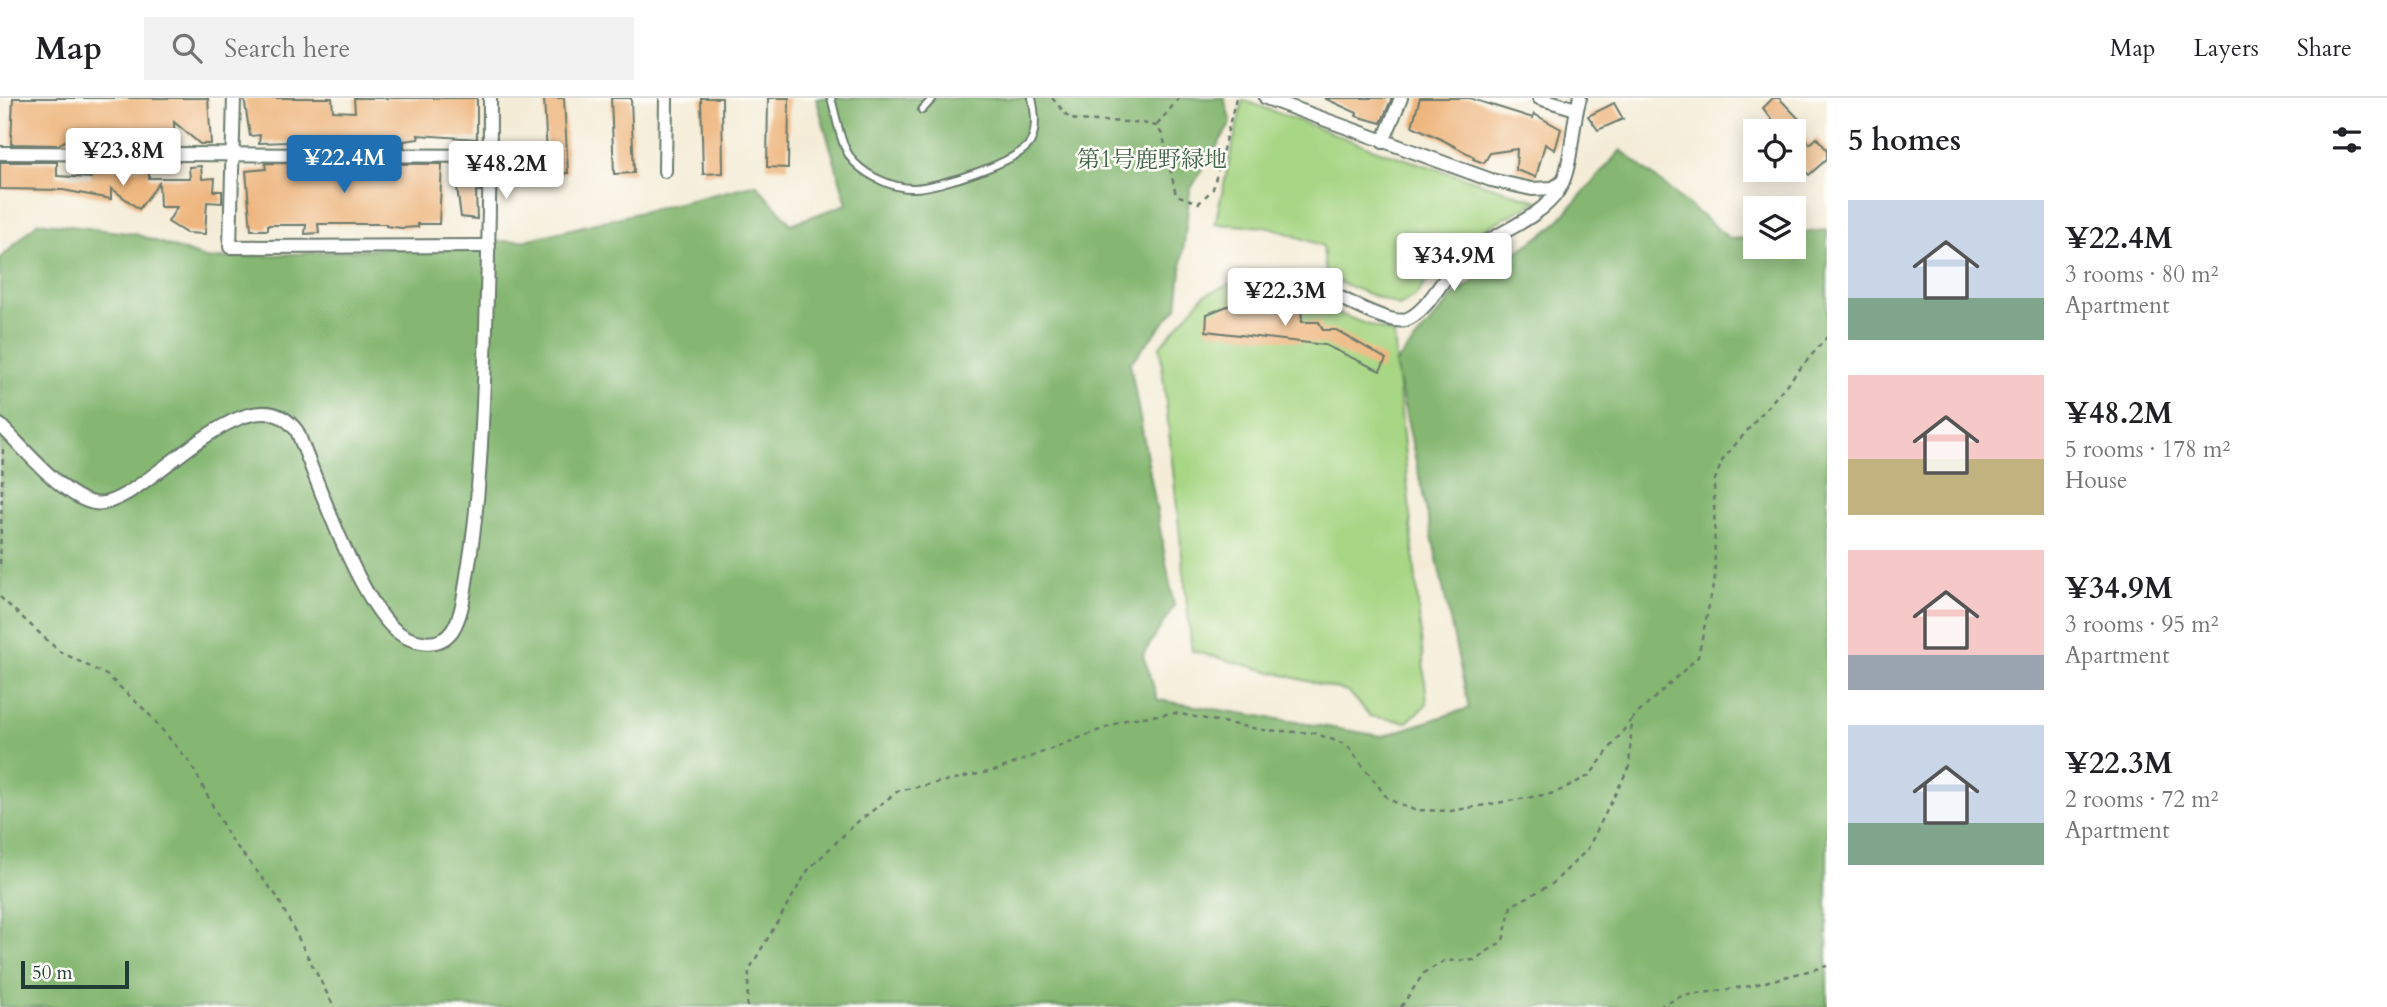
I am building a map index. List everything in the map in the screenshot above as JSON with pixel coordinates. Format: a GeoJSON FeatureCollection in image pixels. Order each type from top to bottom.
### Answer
{"type":"FeatureCollection","features":[{"type":"Feature","properties":{"kind":"street"},"geometry":{"type":"LineString","coordinates":[[234,98],[230,247],[489,246]]}},
{"type":"Feature","properties":{"kind":"street"},"geometry":{"type":"LineString","coordinates":[[1,426],[70,492],[93,503],[103,504],[128,491],[172,458],[236,420],[264,413],[282,416],[296,431],[373,604],[395,629],[410,640],[426,643],[444,638],[457,620],[473,538],[481,453],[489,246],[490,98]]}},
{"type":"Feature","properties":{"kind":"street"},"geometry":{"type":"LineString","coordinates":[[665,171],[666,98]]}},
{"type":"Feature","properties":{"kind":"street"},"geometry":{"type":"LineString","coordinates":[[1266,98],[1383,142],[1517,186],[1553,188],[1562,182]]}},
{"type":"Feature","properties":{"kind":"street"},"geometry":{"type":"LineString","coordinates":[[1383,142],[1401,98]]}},
{"type":"Feature","properties":{"kind":"street"},"geometry":{"type":"LineString","coordinates":[[1321,288],[1389,319],[1404,320],[1423,307],[1459,261],[1477,247],[1522,222],[1558,192],[1578,104],[1539,98]]}},
{"type":"Feature","properties":{"kind":"street"},"geometry":{"type":"LineString","coordinates":[[0,153],[233,157],[490,156]]}},
{"type":"Feature","properties":{"kind":"lane"},"geometry":{"type":"LineString","coordinates":[[831,98],[845,147],[856,164],[892,186],[915,188],[1013,159],[1031,142],[1035,120],[1032,98]]}},
{"type":"Feature","properties":{"kind":"lane"},"geometry":{"type":"LineString","coordinates":[[922,110],[933,98]]}},
{"type":"Feature","properties":{"kind":"path"},"geometry":{"type":"LineString","coordinates":[[1052,98],[1069,119],[1097,123],[1134,120],[1157,126],[1163,136],[1176,195],[1199,203],[1213,189],[1236,98]]}},
{"type":"Feature","properties":{"kind":"path"},"geometry":{"type":"LineString","coordinates":[[1157,126],[1179,98]]}},
{"type":"Feature","properties":{"kind":"path"},"geometry":{"type":"LineString","coordinates":[[747,1007],[749,970],[808,870],[855,824],[898,791],[996,770],[1128,719],[1175,713],[1263,730],[1314,733],[1347,745],[1388,799],[1414,810],[1451,811],[1555,793],[1590,775],[1632,719],[1698,657],[1715,578],[1714,482],[1723,459],[1827,337]]}},
{"type":"Feature","properties":{"kind":"path"},"geometry":{"type":"LineString","coordinates":[[0,564],[1,426]]}},
{"type":"Feature","properties":{"kind":"path"},"geometry":{"type":"LineString","coordinates":[[0,597],[59,651],[108,676],[147,712],[191,764],[229,836],[276,895],[334,1007]]}},
{"type":"Feature","properties":{"kind":"path"},"geometry":{"type":"LineString","coordinates":[[1401,1007],[1424,973],[1444,961],[1474,960],[1503,941],[1511,906],[1552,884],[1587,850],[1629,767],[1632,719]]}},
{"type":"Feature","properties":{"kind":"path"},"geometry":{"type":"LineString","coordinates":[[1659,1007],[1682,996],[1750,986],[1827,966]]}},
{"type":"Feature","properties":{"kind":"green space","name":"第1号鹿野緑地"},"geometry":{"type":"Polygon","coordinates":[[[816,98],[1224,98],[1231,123],[1190,190],[1177,307],[1130,363],[1174,606],[1143,655],[1158,700],[1383,736],[1469,708],[1395,364],[1454,295],[1553,227],[1621,150],[1730,239],[1743,238],[1743,259],[1806,259],[1806,232],[1827,230],[1827,1007],[0,1007],[0,259],[38,222],[135,234],[208,259],[526,240],[756,184],[791,224],[847,204],[816,98]]]}},
{"type":"Feature","properties":{"kind":"green space"},"geometry":{"type":"Polygon","coordinates":[[[1243,100],[1377,150],[1538,201],[1452,245],[1416,296],[1399,306],[1326,277],[1323,246],[1270,227],[1215,224],[1243,100]]]}},
{"type":"Feature","properties":{"kind":"green space"},"geometry":{"type":"Polygon","coordinates":[[[1243,279],[1394,334],[1427,704],[1407,722],[1370,716],[1349,692],[1192,651],[1160,346],[1204,295],[1243,279]]]}},
{"type":"Feature","properties":{"kind":"building"},"geometry":{"type":"Polygon","coordinates":[[[13,98],[208,98],[211,144],[200,144],[174,122],[175,144],[65,141],[58,145],[11,144],[13,98]]]}},
{"type":"Feature","properties":{"kind":"building"},"geometry":{"type":"Polygon","coordinates":[[[244,98],[332,98],[333,111],[355,112],[354,98],[477,98],[477,139],[418,135],[419,139],[404,141],[404,147],[352,146],[352,140],[259,143],[260,135],[250,136],[244,98]]]}},
{"type":"Feature","properties":{"kind":"building"},"geometry":{"type":"Polygon","coordinates":[[[544,98],[564,98],[568,173],[548,174],[544,98]]]}},
{"type":"Feature","properties":{"kind":"building"},"geometry":{"type":"Polygon","coordinates":[[[611,98],[631,98],[634,173],[614,174],[611,98]]]}},
{"type":"Feature","properties":{"kind":"building"},"geometry":{"type":"Polygon","coordinates":[[[701,98],[722,98],[723,173],[703,174],[701,98]]]}},
{"type":"Feature","properties":{"kind":"building"},"geometry":{"type":"Polygon","coordinates":[[[768,98],[789,98],[788,168],[767,167],[768,98]]]}},
{"type":"Feature","properties":{"kind":"building"},"geometry":{"type":"Polygon","coordinates":[[[1324,98],[1392,98],[1381,123],[1356,116],[1357,113],[1324,98]]]}},
{"type":"Feature","properties":{"kind":"building"},"geometry":{"type":"Polygon","coordinates":[[[1420,98],[1469,98],[1533,118],[1534,114],[1561,129],[1555,150],[1545,144],[1536,177],[1516,170],[1517,149],[1490,153],[1484,163],[1473,159],[1474,157],[1441,139],[1412,126],[1420,98]]]}},
{"type":"Feature","properties":{"kind":"building"},"geometry":{"type":"Polygon","coordinates":[[[1773,98],[1779,98],[1799,119],[1772,119],[1763,108],[1773,98]]]}},
{"type":"Feature","properties":{"kind":"building"},"geometry":{"type":"Polygon","coordinates":[[[1614,103],[1623,119],[1598,130],[1588,116],[1614,103]]]}},
{"type":"Feature","properties":{"kind":"building"},"geometry":{"type":"Polygon","coordinates":[[[1817,138],[1827,150],[1827,159],[1809,175],[1806,172],[1806,139],[1810,144],[1817,138]]]}},
{"type":"Feature","properties":{"kind":"building"},"geometry":{"type":"Polygon","coordinates":[[[0,162],[57,162],[57,176],[91,178],[90,165],[111,166],[111,169],[149,168],[149,178],[190,178],[189,167],[201,166],[202,179],[215,178],[214,191],[222,191],[222,203],[207,202],[205,234],[186,233],[168,222],[177,207],[160,207],[159,183],[139,209],[111,188],[111,199],[63,190],[0,189],[0,162]]]}},
{"type":"Feature","properties":{"kind":"building"},"geometry":{"type":"Polygon","coordinates":[[[265,163],[442,164],[439,224],[418,224],[418,227],[402,228],[386,224],[318,224],[319,233],[305,234],[306,225],[268,225],[268,230],[251,230],[246,171],[266,169],[265,163]]]}},
{"type":"Feature","properties":{"kind":"building"},"geometry":{"type":"Polygon","coordinates":[[[454,165],[474,165],[474,177],[481,178],[481,191],[476,191],[477,219],[461,217],[454,165]]]}},
{"type":"Feature","properties":{"kind":"building"},"geometry":{"type":"Polygon","coordinates":[[[1256,301],[1301,306],[1302,322],[1319,322],[1323,330],[1336,330],[1386,359],[1380,371],[1325,345],[1206,331],[1207,314],[1235,303],[1256,301]]]}}]}
